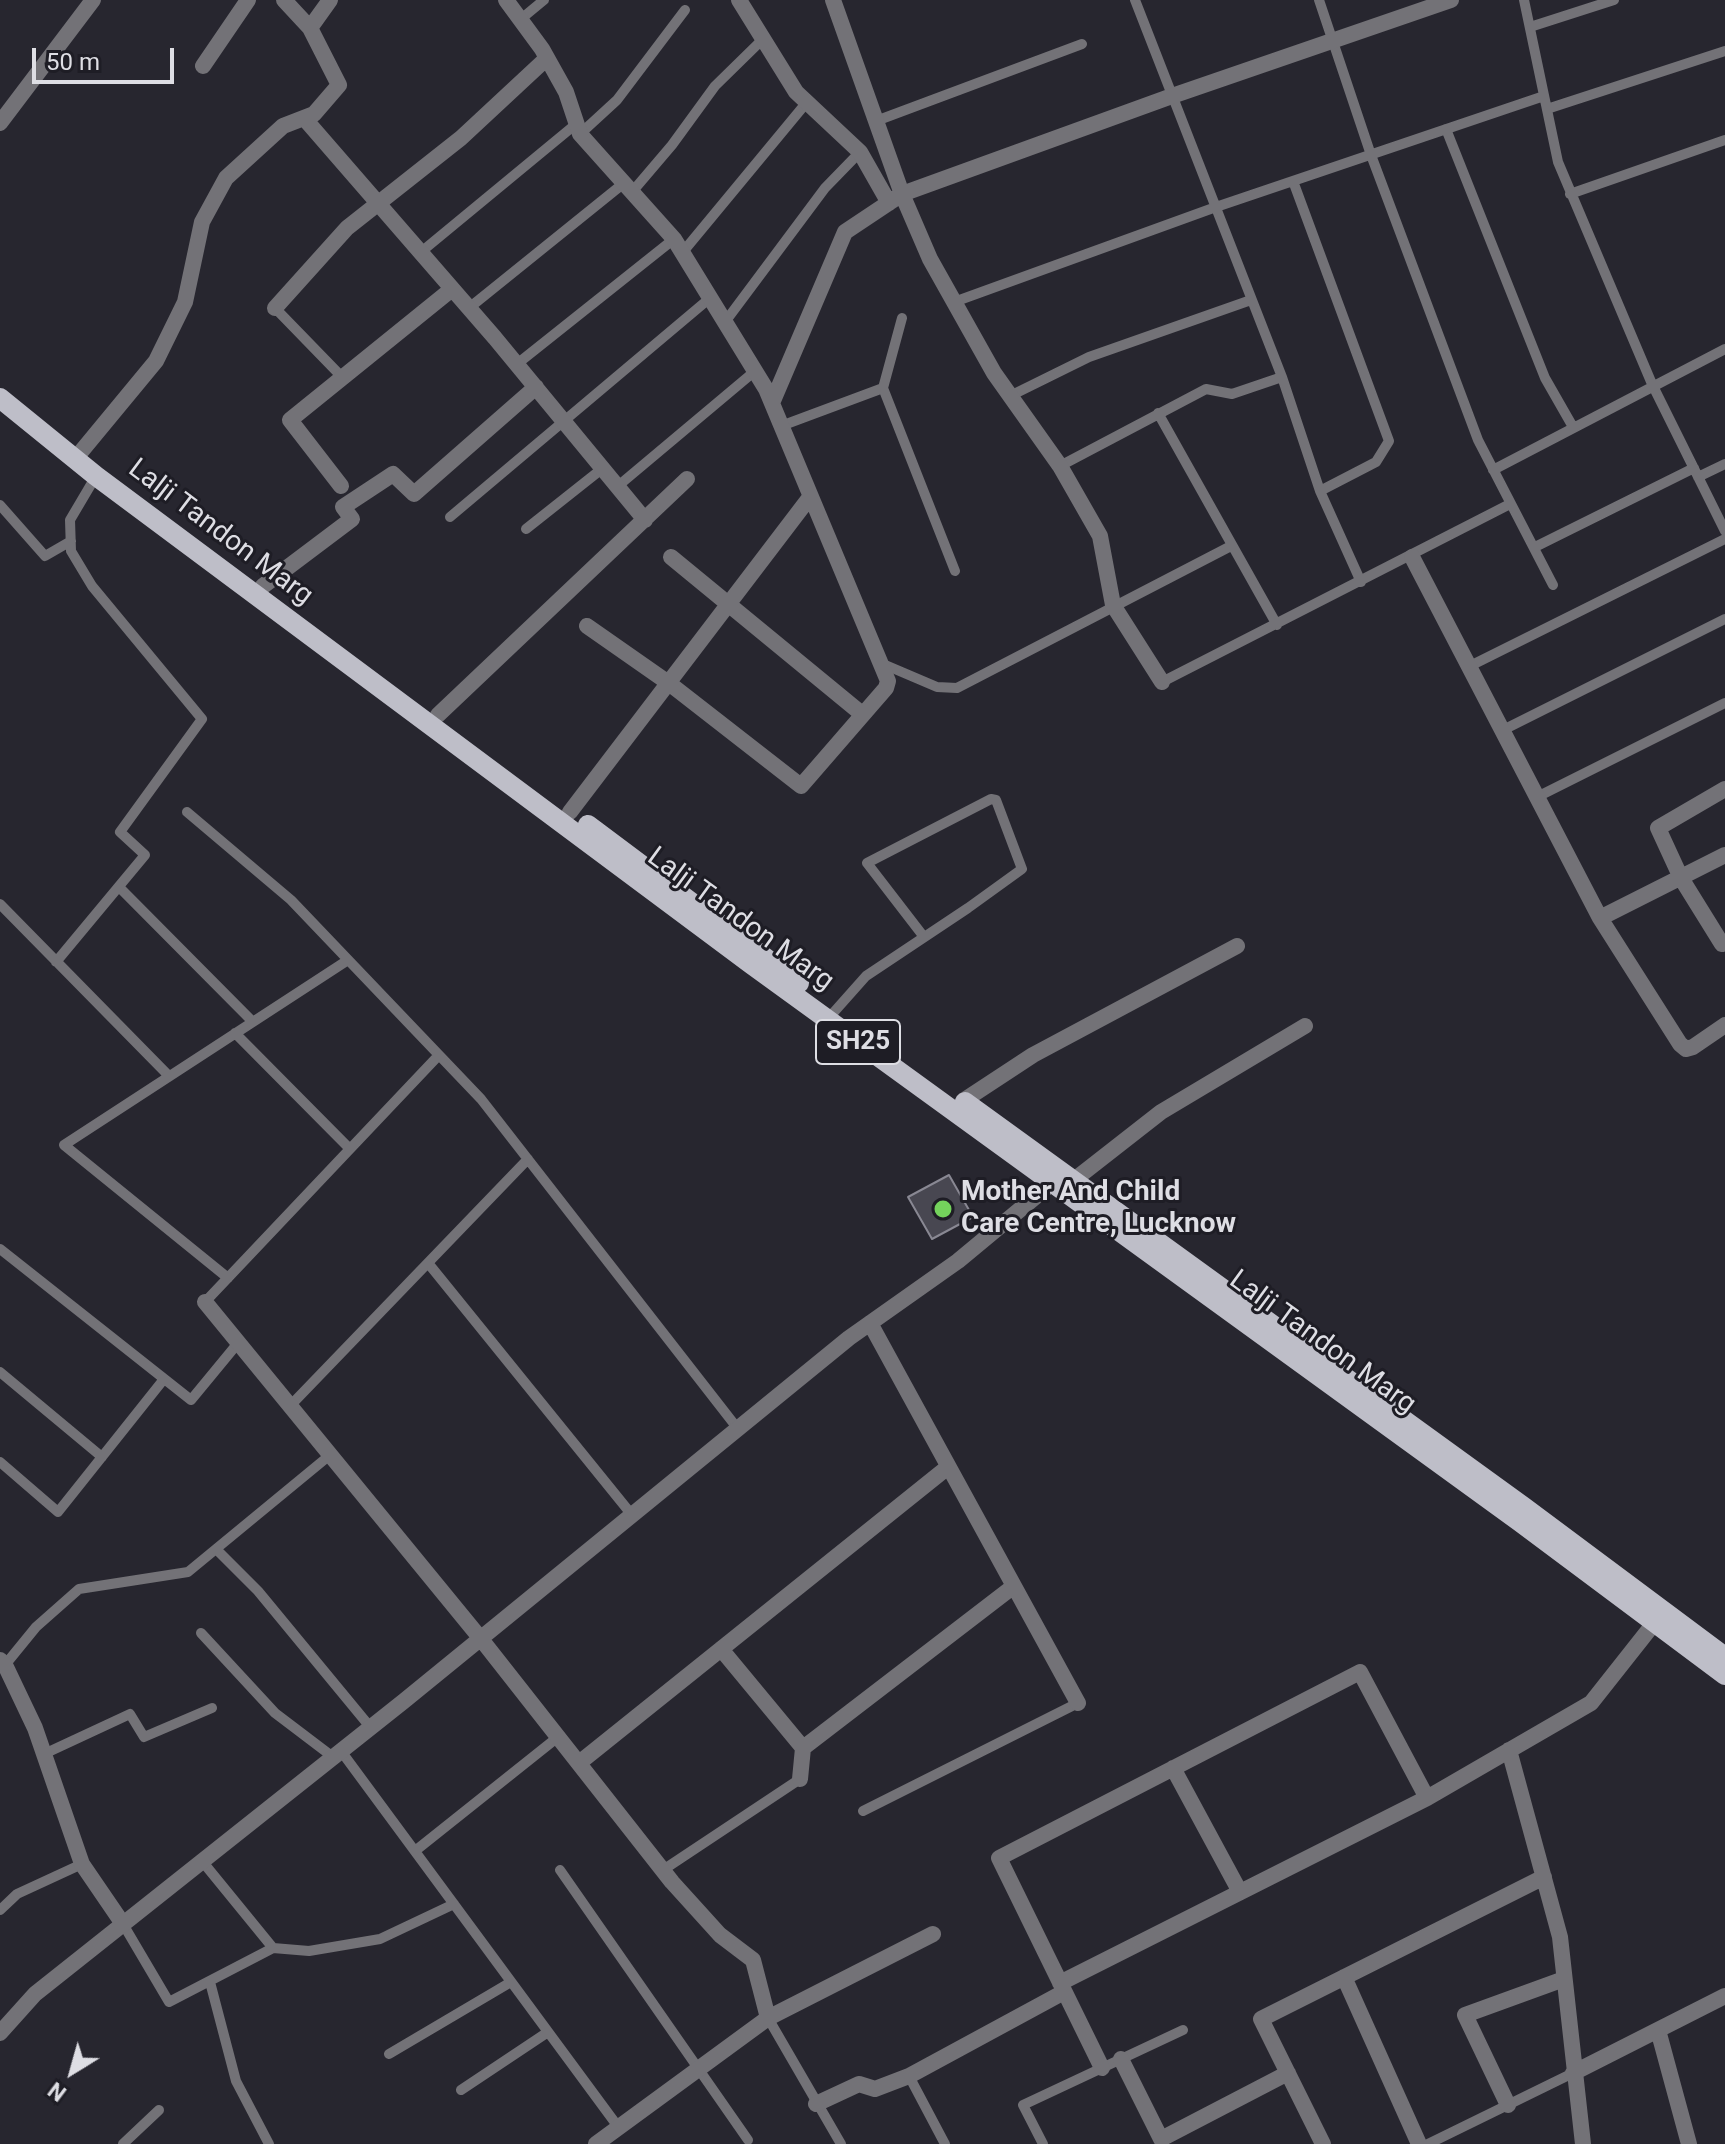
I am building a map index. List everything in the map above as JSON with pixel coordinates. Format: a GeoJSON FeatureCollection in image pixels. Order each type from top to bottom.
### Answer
{"type":"FeatureCollection","features":[{"type":"Feature","properties":{"kind":"main road","name":"Lalji Tandon Marg"},"geometry":{"type":"LineString","coordinates":[[0,383],[77,454],[96,476],[463,742],[832,1016],[1061,1177],[1532,1522],[1725,1657]]}},
{"type":"Feature","properties":{"kind":"main road","name":"Lalji Tandon Marg"},"geometry":{"type":"LineString","coordinates":[[0,398],[438,715],[463,742],[570,812],[761,953],[832,1016],[963,1101],[1061,1177]]}},
{"type":"Feature","properties":{"kind":"main road","name":"Lalji Tandon Marg"},"geometry":{"type":"LineString","coordinates":[[1532,1522],[1725,1675]]}},
{"type":"Feature","properties":{"kind":"street"},"geometry":{"type":"LineString","coordinates":[[0,123],[93,0]]}},
{"type":"Feature","properties":{"kind":"street"},"geometry":{"type":"LineString","coordinates":[[203,66],[248,0]]}},
{"type":"Feature","properties":{"kind":"street"},"geometry":{"type":"LineString","coordinates":[[77,454],[156,361],[185,302],[202,222],[226,178],[283,126],[314,114],[339,85],[310,28],[284,0]]}},
{"type":"Feature","properties":{"kind":"street"},"geometry":{"type":"LineString","coordinates":[[310,28],[330,0]]}},
{"type":"Feature","properties":{"kind":"street"},"geometry":{"type":"LineString","coordinates":[[506,0],[547,58],[566,92],[578,129],[678,246],[755,371],[772,403],[888,681],[886,688],[801,786],[670,684],[587,626]]}},
{"type":"Feature","properties":{"kind":"street"},"geometry":{"type":"LineString","coordinates":[[739,0],[796,92],[860,152],[895,199],[1010,396],[1060,466],[1100,536],[1113,605],[1162,682]]}},
{"type":"Feature","properties":{"kind":"street"},"geometry":{"type":"LineString","coordinates":[[833,0],[876,121],[895,199]]}},
{"type":"Feature","properties":{"kind":"street"},"geometry":{"type":"LineString","coordinates":[[772,403],[845,232],[895,199],[1172,96],[1451,0]]}},
{"type":"Feature","properties":{"kind":"street"},"geometry":{"type":"LineString","coordinates":[[275,308],[347,228],[461,138],[547,58]]}},
{"type":"Feature","properties":{"kind":"street"},"geometry":{"type":"LineString","coordinates":[[304,118],[517,364],[645,520]]}},
{"type":"Feature","properties":{"kind":"street"},"geometry":{"type":"LineString","coordinates":[[341,486],[290,420],[452,289]]}},
{"type":"Feature","properties":{"kind":"street"},"geometry":{"type":"LineString","coordinates":[[263,586],[352,519],[343,507],[393,474],[414,494],[536,387]]}},
{"type":"Feature","properties":{"kind":"street"},"geometry":{"type":"LineString","coordinates":[[438,715],[687,479]]}},
{"type":"Feature","properties":{"kind":"street"},"geometry":{"type":"LineString","coordinates":[[570,812],[810,497]]}},
{"type":"Feature","properties":{"kind":"street"},"geometry":{"type":"LineString","coordinates":[[671,557],[862,714]]}},
{"type":"Feature","properties":{"kind":"street"},"geometry":{"type":"LineString","coordinates":[[1412,557],[1600,918],[1680,1044],[1686,1049],[1693,1047],[1725,1025]]}},
{"type":"Feature","properties":{"kind":"street"},"geometry":{"type":"LineString","coordinates":[[1722,944],[1681,878],[1658,828],[1725,789]]}},
{"type":"Feature","properties":{"kind":"street"},"geometry":{"type":"LineString","coordinates":[[1600,918],[1725,855]]}},
{"type":"Feature","properties":{"kind":"street"},"geometry":{"type":"LineString","coordinates":[[963,1101],[1033,1055],[1237,946]]}},
{"type":"Feature","properties":{"kind":"street"},"geometry":{"type":"LineString","coordinates":[[0,2033],[35,1994],[371,1728],[870,1323],[958,1261],[1061,1177],[1161,1112],[1305,1026]]}},
{"type":"Feature","properties":{"kind":"street"},"geometry":{"type":"LineString","coordinates":[[205,1302],[481,1639],[663,1870],[720,1935],[753,1960],[768,2018]]}},
{"type":"Feature","properties":{"kind":"street"},"geometry":{"type":"LineString","coordinates":[[870,1323],[1078,1703]]}},
{"type":"Feature","properties":{"kind":"street"},"geometry":{"type":"LineString","coordinates":[[579,1763],[948,1467]]}},
{"type":"Feature","properties":{"kind":"street"},"geometry":{"type":"LineString","coordinates":[[803,1748],[1014,1586]]}},
{"type":"Feature","properties":{"kind":"street"},"geometry":{"type":"LineString","coordinates":[[816,2104],[859,2084],[875,2089],[909,2076],[1062,1988],[1240,1892],[1427,1798],[1591,1703],[1655,1622]]}},
{"type":"Feature","properties":{"kind":"street"},"geometry":{"type":"LineString","coordinates":[[721,1649],[803,1748],[800,1779]]}},
{"type":"Feature","properties":{"kind":"street"},"geometry":{"type":"LineString","coordinates":[[3,1663],[44,1754],[82,1864],[123,1924]]}},
{"type":"Feature","properties":{"kind":"street"},"geometry":{"type":"LineString","coordinates":[[1102,2068],[999,1858],[1360,1672],[1427,1798]]}},
{"type":"Feature","properties":{"kind":"street"},"geometry":{"type":"LineString","coordinates":[[1509,1750],[1560,1937],[1583,2144]]}},
{"type":"Feature","properties":{"kind":"street"},"geometry":{"type":"LineString","coordinates":[[1173,1768],[1240,1892]]}},
{"type":"Feature","properties":{"kind":"street"},"geometry":{"type":"LineString","coordinates":[[1323,2144],[1261,2019],[1544,1877]]}},
{"type":"Feature","properties":{"kind":"street"},"geometry":{"type":"LineString","coordinates":[[596,2144],[768,2018],[933,1934]]}},
{"type":"Feature","properties":{"kind":"street"},"geometry":{"type":"LineString","coordinates":[[1344,1977],[1419,2144]]}},
{"type":"Feature","properties":{"kind":"street"},"geometry":{"type":"LineString","coordinates":[[1508,2105],[1465,2015],[1564,1979]]}},
{"type":"Feature","properties":{"kind":"street"},"geometry":{"type":"LineString","coordinates":[[1573,2073],[1725,1996]]}},
{"type":"Feature","properties":{"kind":"street"},"geometry":{"type":"LineString","coordinates":[[1658,2030],[1689,2144]]}},
{"type":"Feature","properties":{"kind":"street"},"geometry":{"type":"LineString","coordinates":[[1121,2059],[1161,2139],[1288,2073]]}},
{"type":"Feature","properties":{"kind":"lane"},"geometry":{"type":"LineString","coordinates":[[521,19],[544,0]]}},
{"type":"Feature","properties":{"kind":"lane"},"geometry":{"type":"LineString","coordinates":[[1135,0],[1282,377],[1320,491],[1361,582]]}},
{"type":"Feature","properties":{"kind":"lane"},"geometry":{"type":"LineString","coordinates":[[1319,0],[1371,155],[1478,440],[1553,585]]}},
{"type":"Feature","properties":{"kind":"lane"},"geometry":{"type":"LineString","coordinates":[[1524,0],[1558,162],[1570,194],[1652,384],[1725,531]]}},
{"type":"Feature","properties":{"kind":"lane"},"geometry":{"type":"LineString","coordinates":[[1530,27],[1586,4],[1614,0]]}},
{"type":"Feature","properties":{"kind":"lane"},"geometry":{"type":"LineString","coordinates":[[421,252],[617,100],[685,10]]}},
{"type":"Feature","properties":{"kind":"lane"},"geometry":{"type":"LineString","coordinates":[[469,308],[628,187],[672,145],[715,86],[763,39]]}},
{"type":"Feature","properties":{"kind":"lane"},"geometry":{"type":"LineString","coordinates":[[876,121],[1082,44]]}},
{"type":"Feature","properties":{"kind":"lane"},"geometry":{"type":"LineString","coordinates":[[1547,109],[1725,51]]}},
{"type":"Feature","properties":{"kind":"lane"},"geometry":{"type":"LineString","coordinates":[[954,302],[1216,207],[1544,96]]}},
{"type":"Feature","properties":{"kind":"lane"},"geometry":{"type":"LineString","coordinates":[[517,364],[678,246],[807,102]]}},
{"type":"Feature","properties":{"kind":"lane"},"geometry":{"type":"LineString","coordinates":[[1446,129],[1545,378],[1573,427]]}},
{"type":"Feature","properties":{"kind":"lane"},"geometry":{"type":"LineString","coordinates":[[1570,194],[1725,140]]}},
{"type":"Feature","properties":{"kind":"lane"},"geometry":{"type":"LineString","coordinates":[[725,322],[825,188],[860,152]]}},
{"type":"Feature","properties":{"kind":"lane"},"geometry":{"type":"LineString","coordinates":[[1293,181],[1389,441],[1376,462],[1320,491]]}},
{"type":"Feature","properties":{"kind":"lane"},"geometry":{"type":"LineString","coordinates":[[450,517],[710,298]]}},
{"type":"Feature","properties":{"kind":"lane"},"geometry":{"type":"LineString","coordinates":[[1010,396],[1089,357],[1251,300]]}},
{"type":"Feature","properties":{"kind":"lane"},"geometry":{"type":"LineString","coordinates":[[275,308],[342,377]]}},
{"type":"Feature","properties":{"kind":"lane"},"geometry":{"type":"LineString","coordinates":[[902,318],[883,388],[955,571]]}},
{"type":"Feature","properties":{"kind":"lane"},"geometry":{"type":"LineString","coordinates":[[1493,470],[1652,384],[1725,349]]}},
{"type":"Feature","properties":{"kind":"lane"},"geometry":{"type":"LineString","coordinates":[[618,486],[755,371]]}},
{"type":"Feature","properties":{"kind":"lane"},"geometry":{"type":"LineString","coordinates":[[1060,466],[1206,389],[1232,394],[1282,377]]}},
{"type":"Feature","properties":{"kind":"lane"},"geometry":{"type":"LineString","coordinates":[[781,426],[883,388]]}},
{"type":"Feature","properties":{"kind":"lane"},"geometry":{"type":"LineString","coordinates":[[1158,413],[1277,625]]}},
{"type":"Feature","properties":{"kind":"lane"},"geometry":{"type":"LineString","coordinates":[[1535,547],[1696,473],[1725,464]]}},
{"type":"Feature","properties":{"kind":"lane"},"geometry":{"type":"LineString","coordinates":[[526,529],[603,468]]}},
{"type":"Feature","properties":{"kind":"lane"},"geometry":{"type":"LineString","coordinates":[[56,962],[145,855],[120,832],[202,719],[92,586],[71,551],[70,520],[96,476]]}},
{"type":"Feature","properties":{"kind":"lane"},"geometry":{"type":"LineString","coordinates":[[1162,682],[1412,557],[1510,504]]}},
{"type":"Feature","properties":{"kind":"lane"},"geometry":{"type":"LineString","coordinates":[[0,505],[45,556],[71,541]]}},
{"type":"Feature","properties":{"kind":"lane"},"geometry":{"type":"LineString","coordinates":[[1470,666],[1725,539]]}},
{"type":"Feature","properties":{"kind":"lane"},"geometry":{"type":"LineString","coordinates":[[883,664],[937,687],[957,688],[1231,546]]}},
{"type":"Feature","properties":{"kind":"lane"},"geometry":{"type":"LineString","coordinates":[[1503,730],[1725,619]]}},
{"type":"Feature","properties":{"kind":"lane"},"geometry":{"type":"LineString","coordinates":[[1537,797],[1725,703]]}},
{"type":"Feature","properties":{"kind":"lane"},"geometry":{"type":"LineString","coordinates":[[832,1016],[866,976],[924,937],[1022,869],[996,800],[991,799],[867,863],[924,937]]}},
{"type":"Feature","properties":{"kind":"lane"},"geometry":{"type":"LineString","coordinates":[[187,812],[291,900],[481,1099],[738,1429]]}},
{"type":"Feature","properties":{"kind":"lane"},"geometry":{"type":"LineString","coordinates":[[119,887],[253,1022]]}},
{"type":"Feature","properties":{"kind":"lane"},"geometry":{"type":"LineString","coordinates":[[0,904],[169,1076]]}},
{"type":"Feature","properties":{"kind":"lane"},"geometry":{"type":"LineString","coordinates":[[228,1278],[64,1145],[348,960]]}},
{"type":"Feature","properties":{"kind":"lane"},"geometry":{"type":"LineString","coordinates":[[235,1033],[350,1149]]}},
{"type":"Feature","properties":{"kind":"lane"},"geometry":{"type":"LineString","coordinates":[[205,1302],[439,1055]]}},
{"type":"Feature","properties":{"kind":"lane"},"geometry":{"type":"LineString","coordinates":[[290,1406],[528,1159]]}},
{"type":"Feature","properties":{"kind":"lane"},"geometry":{"type":"LineString","coordinates":[[0,1249],[191,1400],[238,1343]]}},
{"type":"Feature","properties":{"kind":"lane"},"geometry":{"type":"LineString","coordinates":[[428,1263],[632,1515]]}},
{"type":"Feature","properties":{"kind":"lane"},"geometry":{"type":"LineString","coordinates":[[0,1372],[102,1457]]}},
{"type":"Feature","properties":{"kind":"lane"},"geometry":{"type":"LineString","coordinates":[[0,1462],[58,1512],[164,1379]]}},
{"type":"Feature","properties":{"kind":"lane"},"geometry":{"type":"LineString","coordinates":[[3,1663],[36,1627],[79,1589],[188,1572],[330,1455]]}},
{"type":"Feature","properties":{"kind":"lane"},"geometry":{"type":"LineString","coordinates":[[216,1549],[258,1591],[371,1728]]}},
{"type":"Feature","properties":{"kind":"lane"},"geometry":{"type":"LineString","coordinates":[[201,1633],[275,1713],[337,1754],[415,1851],[619,2128]]}},
{"type":"Feature","properties":{"kind":"lane"},"geometry":{"type":"LineString","coordinates":[[863,1811],[1078,1703]]}},
{"type":"Feature","properties":{"kind":"lane"},"geometry":{"type":"LineString","coordinates":[[44,1754],[130,1714],[144,1737],[212,1708]]}},
{"type":"Feature","properties":{"kind":"lane"},"geometry":{"type":"LineString","coordinates":[[415,1851],[558,1737]]}},
{"type":"Feature","properties":{"kind":"lane"},"geometry":{"type":"LineString","coordinates":[[663,1870],[800,1779]]}},
{"type":"Feature","properties":{"kind":"lane"},"geometry":{"type":"LineString","coordinates":[[202,1861],[273,1948]]}},
{"type":"Feature","properties":{"kind":"lane"},"geometry":{"type":"LineString","coordinates":[[0,1910],[17,1894],[82,1864]]}},
{"type":"Feature","properties":{"kind":"lane"},"geometry":{"type":"LineString","coordinates":[[560,1870],[748,2140]]}},
{"type":"Feature","properties":{"kind":"lane"},"geometry":{"type":"LineString","coordinates":[[123,1924],[169,2002],[273,1948],[309,1951],[380,1939],[454,1904]]}},
{"type":"Feature","properties":{"kind":"lane"},"geometry":{"type":"LineString","coordinates":[[210,1982],[236,2081],[269,2144]]}},
{"type":"Feature","properties":{"kind":"lane"},"geometry":{"type":"LineString","coordinates":[[389,2054],[511,1982]]}},
{"type":"Feature","properties":{"kind":"lane"},"geometry":{"type":"LineString","coordinates":[[768,2018],[841,2144]]}},
{"type":"Feature","properties":{"kind":"lane"},"geometry":{"type":"LineString","coordinates":[[1043,2144],[1023,2105],[1183,2030]]}},
{"type":"Feature","properties":{"kind":"lane"},"geometry":{"type":"LineString","coordinates":[[461,2090],[548,2032]]}},
{"type":"Feature","properties":{"kind":"lane"},"geometry":{"type":"LineString","coordinates":[[1428,2144],[1573,2073]]}},
{"type":"Feature","properties":{"kind":"lane"},"geometry":{"type":"LineString","coordinates":[[909,2076],[945,2144]]}},
{"type":"Feature","properties":{"kind":"lane"},"geometry":{"type":"LineString","coordinates":[[123,2144],[159,2110]]}},
{"type":"Feature","properties":{"kind":"building"},"geometry":{"type":"Polygon","coordinates":[[[949,1175],[973,1217],[932,1239],[908,1197],[949,1175]]]}},
{"type":"Feature","properties":{"kind":"place","name":"Mother And Child Care Centre, Lucknow"},"geometry":{"type":"Point","coordinates":[943,1209]}}]}
